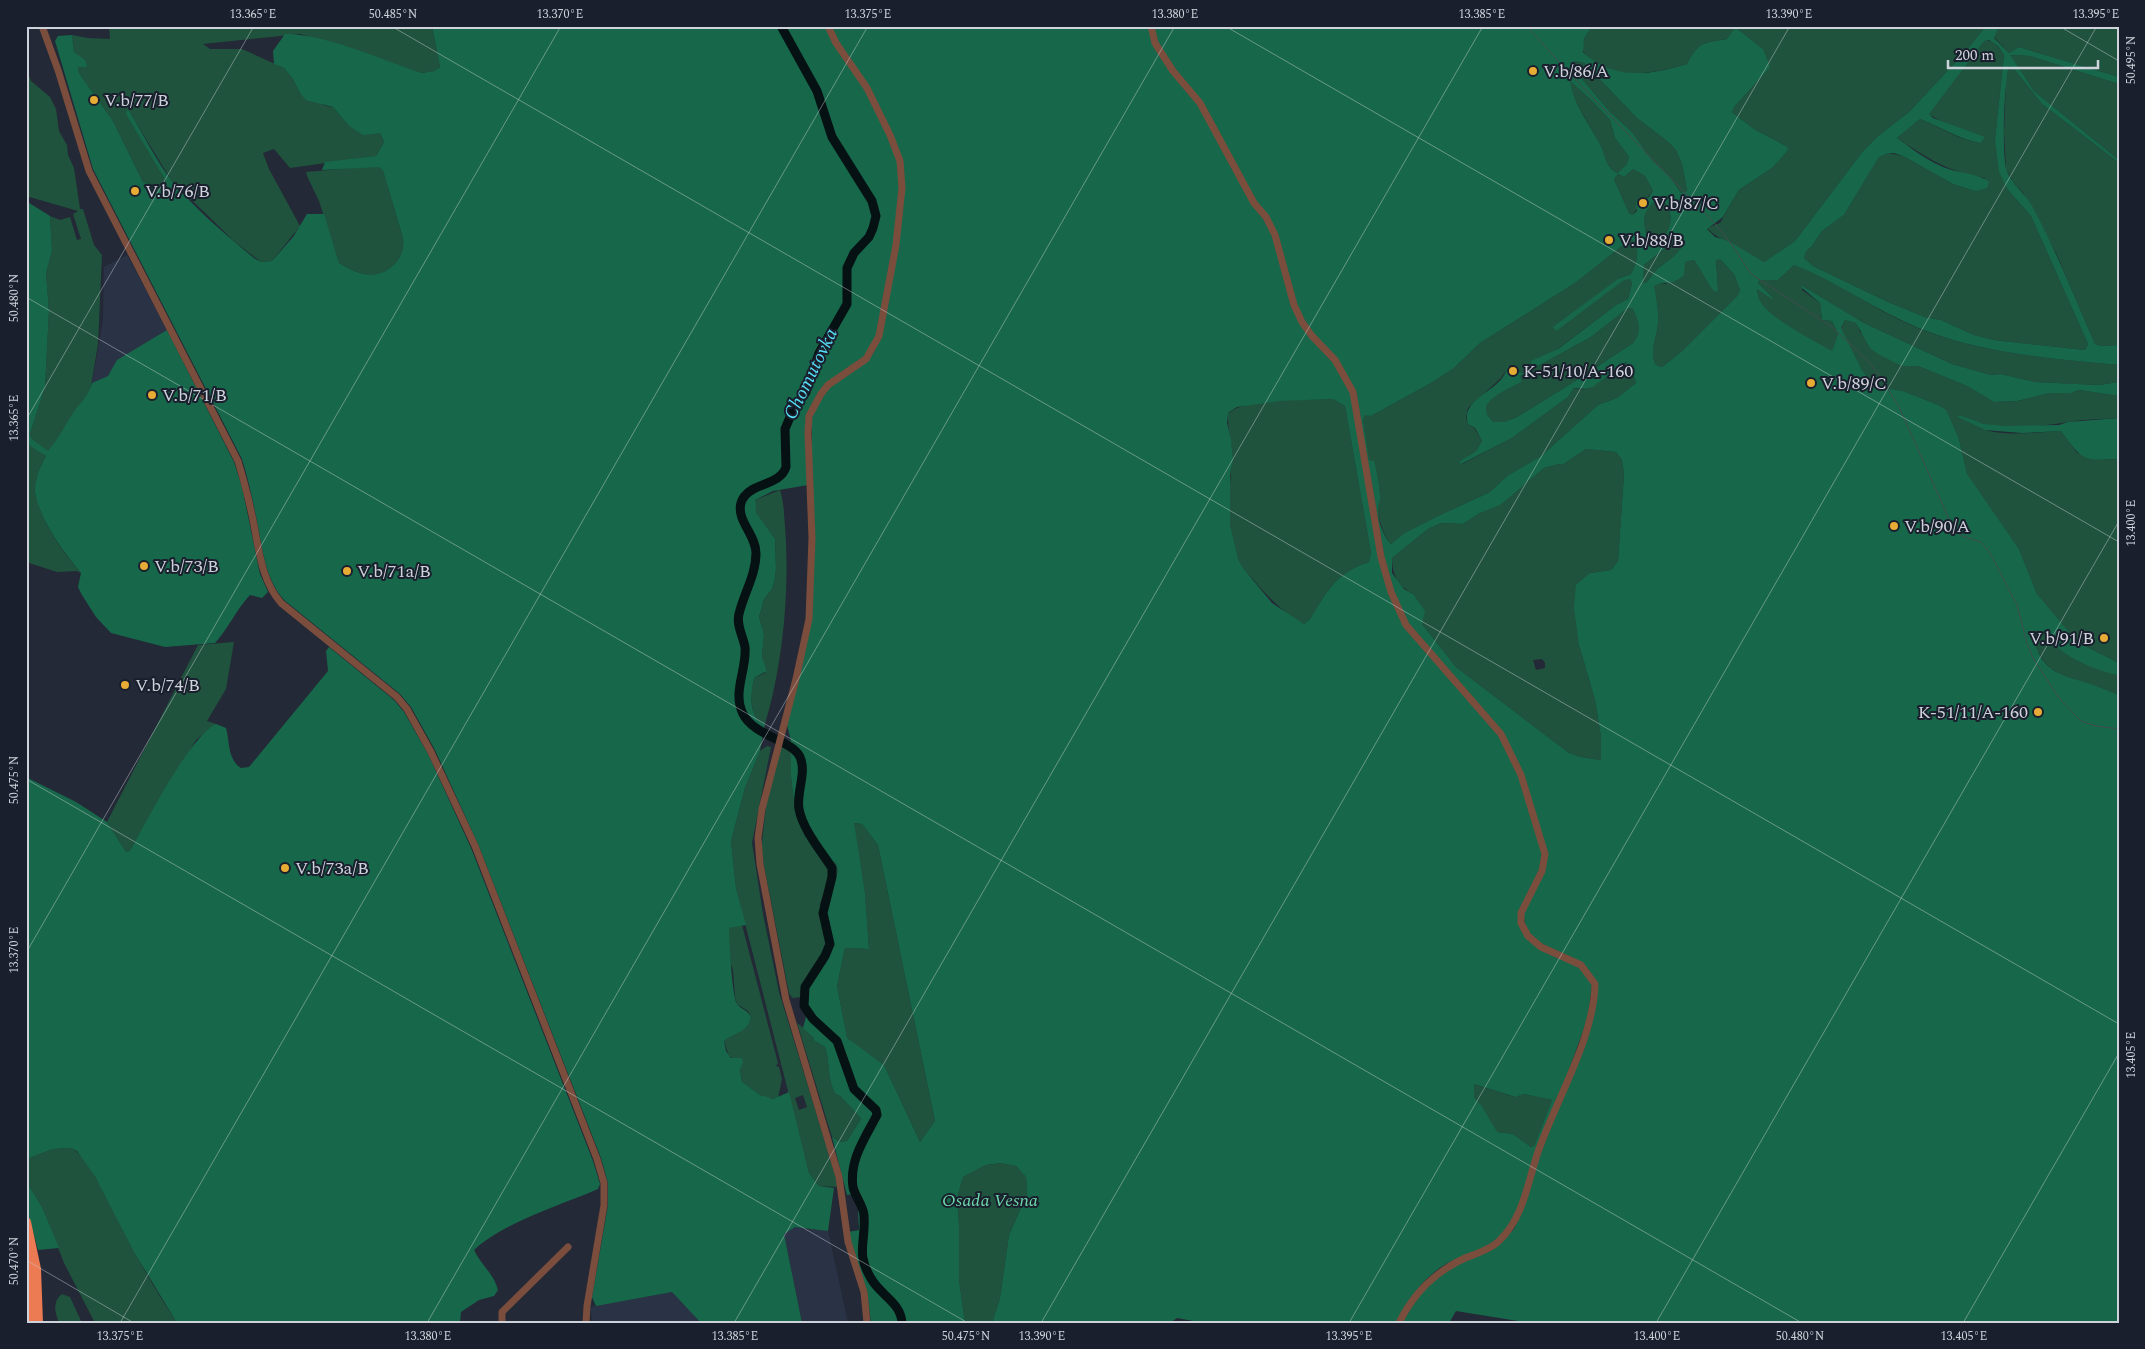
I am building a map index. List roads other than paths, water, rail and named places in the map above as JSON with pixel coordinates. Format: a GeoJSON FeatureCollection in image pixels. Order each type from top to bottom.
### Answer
{"type":"FeatureCollection","features":[{"type":"Feature","properties":{"kind":"highway"},"geometry":{"type":"LineString","coordinates":[[26,1222],[30,1254],[38,1288],[38,1323]]}},
{"type":"Feature","properties":{"kind":"highway"},"geometry":{"type":"LineString","coordinates":[[30,1254],[30,1323]]}},
{"type":"Feature","properties":{"kind":"street"},"geometry":{"type":"LineString","coordinates":[[42,26],[58,70],[89,170],[238,461],[246,486],[264,573],[271,590],[282,603],[397,697],[407,709],[431,752],[475,846],[597,1160],[604,1183],[604,1205],[586,1322]]}},
{"type":"Feature","properties":{"kind":"street"},"geometry":{"type":"LineString","coordinates":[[828,26],[836,43],[867,88],[890,135],[900,161],[902,188],[896,245],[880,336],[866,359],[824,390],[810,416],[808,433],[812,538],[811,595],[808,619],[785,724],[762,809],[759,826],[760,864],[786,1000],[839,1177],[848,1242],[864,1292],[867,1323]]}},
{"type":"Feature","properties":{"kind":"street"},"geometry":{"type":"LineString","coordinates":[[1151,26],[1155,43],[1173,71],[1200,103],[1254,203],[1266,217],[1275,235],[1294,305],[1302,322],[1312,336],[1335,360],[1353,392],[1381,557],[1391,592],[1406,624],[1501,734],[1521,775],[1544,854],[1542,871],[1521,912],[1521,923],[1528,936],[1534,942],[1581,966],[1595,984],[1591,1018],[1538,1152],[1523,1204],[1512,1227],[1497,1243],[1447,1267],[1427,1282],[1412,1301],[1399,1323]]}},
{"type":"Feature","properties":{"kind":"street"},"geometry":{"type":"LineString","coordinates":[[502,1323],[502,1312],[568,1247]]}},
{"type":"Feature","properties":{"kind":"waterway","name":"Chomutovka"},"geometry":{"type":"LineString","coordinates":[[781,26],[817,91],[832,137],[872,201],[876,216],[869,237],[854,253],[847,268],[847,304],[819,353],[806,392],[793,410],[785,429],[786,467],[777,478],[750,491],[744,496],[741,503],[741,515],[753,540],[756,553],[754,569],[738,618],[745,647],[739,697],[743,714],[755,728],[789,746],[800,757],[802,770],[798,803],[801,817],[813,840],[832,868],[832,877],[823,913],[830,944],[825,956],[805,987],[804,1006],[813,1019],[837,1041],[854,1089],[876,1110],[877,1115],[863,1141],[853,1168],[853,1187],[864,1212],[862,1248],[867,1271],[872,1280],[898,1310],[902,1323]]}},
{"type":"Feature","properties":{"kind":"waterway"},"geometry":{"type":"LineString","coordinates":[[1527,26],[1568,72],[1716,225],[1751,274],[1832,327],[1867,360],[1881,377],[1899,407],[1954,530],[1962,536],[1981,542],[1990,553],[2017,605],[2033,658],[2059,698],[2081,721],[2096,726],[2119,729]]}},
{"type":"Feature","properties":{"kind":"place","name":"V.b/86/A"},"geometry":{"type":"Point","coordinates":[1533,71]}},
{"type":"Feature","properties":{"kind":"place","name":"V.b/77/B"},"geometry":{"type":"Point","coordinates":[94,100]}},
{"type":"Feature","properties":{"kind":"place","name":"V.b/76/B"},"geometry":{"type":"Point","coordinates":[135,191]}},
{"type":"Feature","properties":{"kind":"place","name":"V.b/87/C"},"geometry":{"type":"Point","coordinates":[1643,203]}},
{"type":"Feature","properties":{"kind":"place","name":"V.b/88/B"},"geometry":{"type":"Point","coordinates":[1609,240]}},
{"type":"Feature","properties":{"kind":"place","name":"K-51/10/A-160"},"geometry":{"type":"Point","coordinates":[1513,371]}},
{"type":"Feature","properties":{"kind":"place","name":"V.b/89/C"},"geometry":{"type":"Point","coordinates":[1811,383]}},
{"type":"Feature","properties":{"kind":"place","name":"V.b/71/B"},"geometry":{"type":"Point","coordinates":[152,395]}},
{"type":"Feature","properties":{"kind":"place","name":"V.b/90/A"},"geometry":{"type":"Point","coordinates":[1894,526]}},
{"type":"Feature","properties":{"kind":"place","name":"V.b/73/B"},"geometry":{"type":"Point","coordinates":[144,566]}},
{"type":"Feature","properties":{"kind":"place","name":"V.b/71a/B"},"geometry":{"type":"Point","coordinates":[347,571]}},
{"type":"Feature","properties":{"kind":"place","name":"V.b/91/B"},"geometry":{"type":"Point","coordinates":[2104,638]}},
{"type":"Feature","properties":{"kind":"place","name":"V.b/74/B"},"geometry":{"type":"Point","coordinates":[125,685]}},
{"type":"Feature","properties":{"kind":"place","name":"K-51/11/A-160"},"geometry":{"type":"Point","coordinates":[2038,712]}},
{"type":"Feature","properties":{"kind":"place","name":"V.b/73a/B"},"geometry":{"type":"Point","coordinates":[285,868]}},
{"type":"Feature","properties":{"kind":"park label","name":"Osada Vesna"},"geometry":{"type":"Point","coordinates":[990,1200]}}]}
